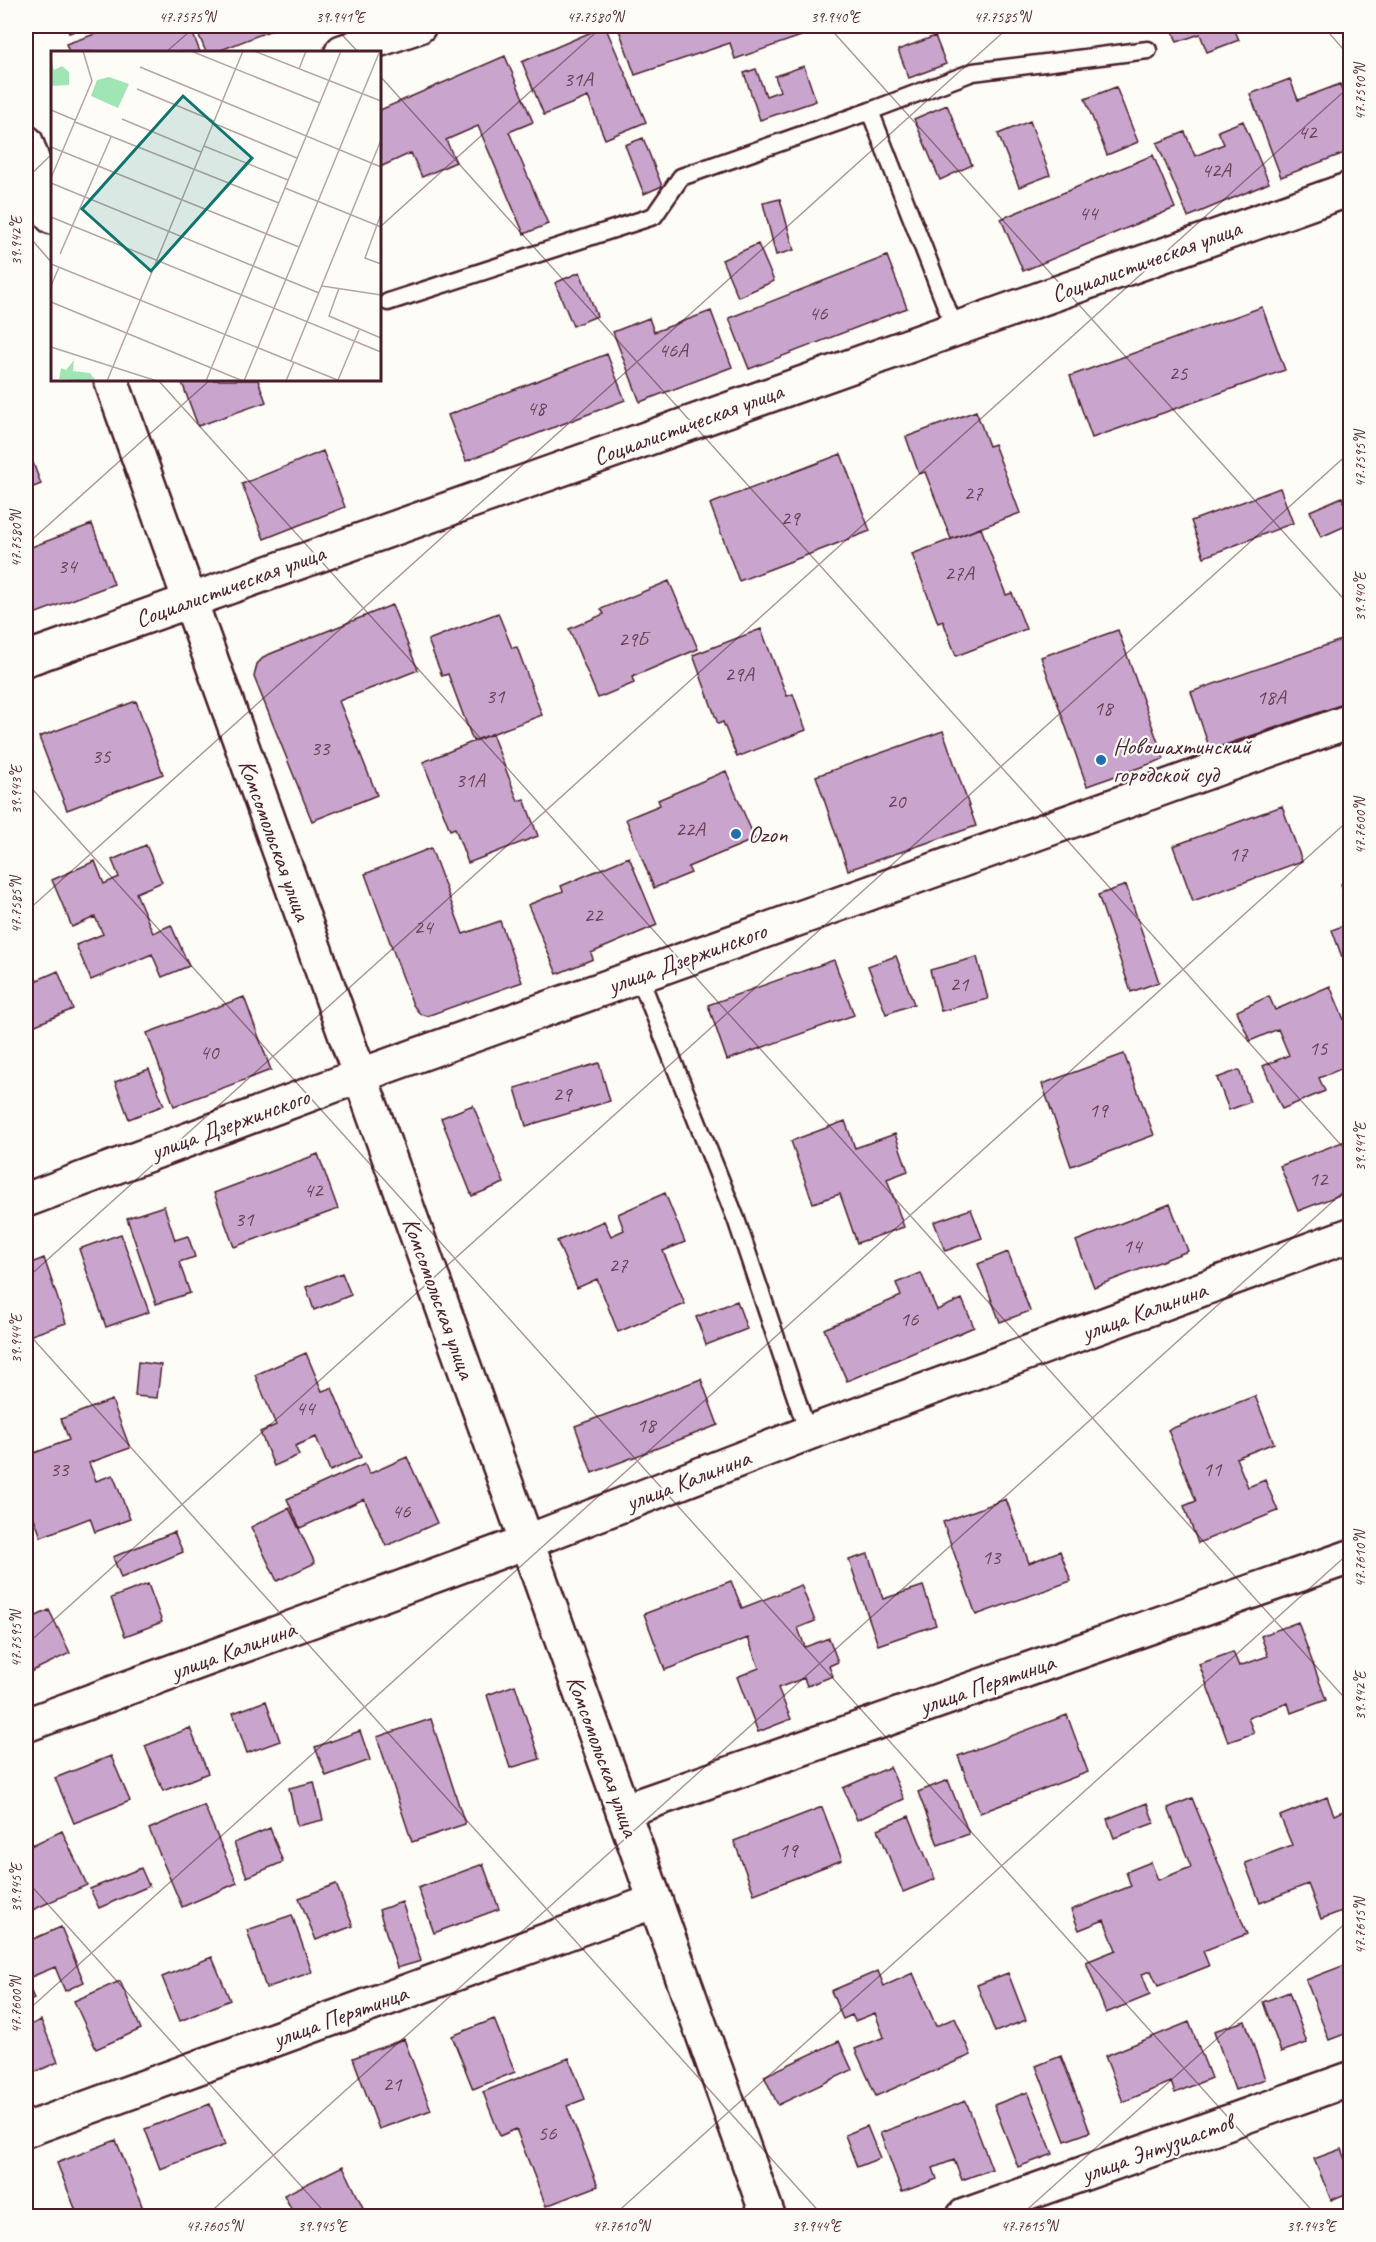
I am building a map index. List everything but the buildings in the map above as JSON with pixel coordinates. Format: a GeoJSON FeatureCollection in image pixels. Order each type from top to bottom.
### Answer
{"type":"FeatureCollection","features":[{"type":"Feature","properties":{"kind":"street"},"geometry":{"type":"LineString","coordinates":[[345,51],[419,26]]}},
{"type":"Feature","properties":{"kind":"street"},"geometry":{"type":"LineString","coordinates":[[34,155],[51,214]]}},
{"type":"Feature","properties":{"kind":"street","name":"Социалистическая улица"},"geometry":{"type":"LineString","coordinates":[[26,660],[1350,189]]}},
{"type":"Feature","properties":{"kind":"street","name":"Комсомольская улица"},"geometry":{"type":"LineString","coordinates":[[111,381],[768,2217]]}},
{"type":"Feature","properties":{"kind":"street","name":"улица Дзержинского"},"geometry":{"type":"LineString","coordinates":[[26,1200],[359,1076],[1350,721]]}},
{"type":"Feature","properties":{"kind":"street","name":"улица Калинина"},"geometry":{"type":"LineString","coordinates":[[26,1725],[526,1542],[808,1433],[1350,1235]]}},
{"type":"Feature","properties":{"kind":"street","name":"улица Перятинца"},"geometry":{"type":"LineString","coordinates":[[622,1811],[1350,1559]]}},
{"type":"Feature","properties":{"kind":"street","name":"улица Перятинца"},"geometry":{"type":"LineString","coordinates":[[26,2130],[655,1902]]}},
{"type":"Feature","properties":{"kind":"street","name":"улица Энтузиастов"},"geometry":{"type":"LineString","coordinates":[[964,2217],[1350,2079]]}},
{"type":"Feature","properties":{"kind":"lane"},"geometry":{"type":"LineString","coordinates":[[388,302],[654,216],[681,177],[870,111],[973,72],[1148,50]]}},
{"type":"Feature","properties":{"kind":"lane"},"geometry":{"type":"LineString","coordinates":[[870,111],[955,329]]}},
{"type":"Feature","properties":{"kind":"lane"},"geometry":{"type":"LineString","coordinates":[[639,976],[736,1219],[808,1433]]}},
{"type":"Feature","properties":{"kind":"place","name":"Новошахтинский городской суд"},"geometry":{"type":"Point","coordinates":[1101,760]}},
{"type":"Feature","properties":{"kind":"place","name":"Ozon"},"geometry":{"type":"Point","coordinates":[736,834]}}]}
